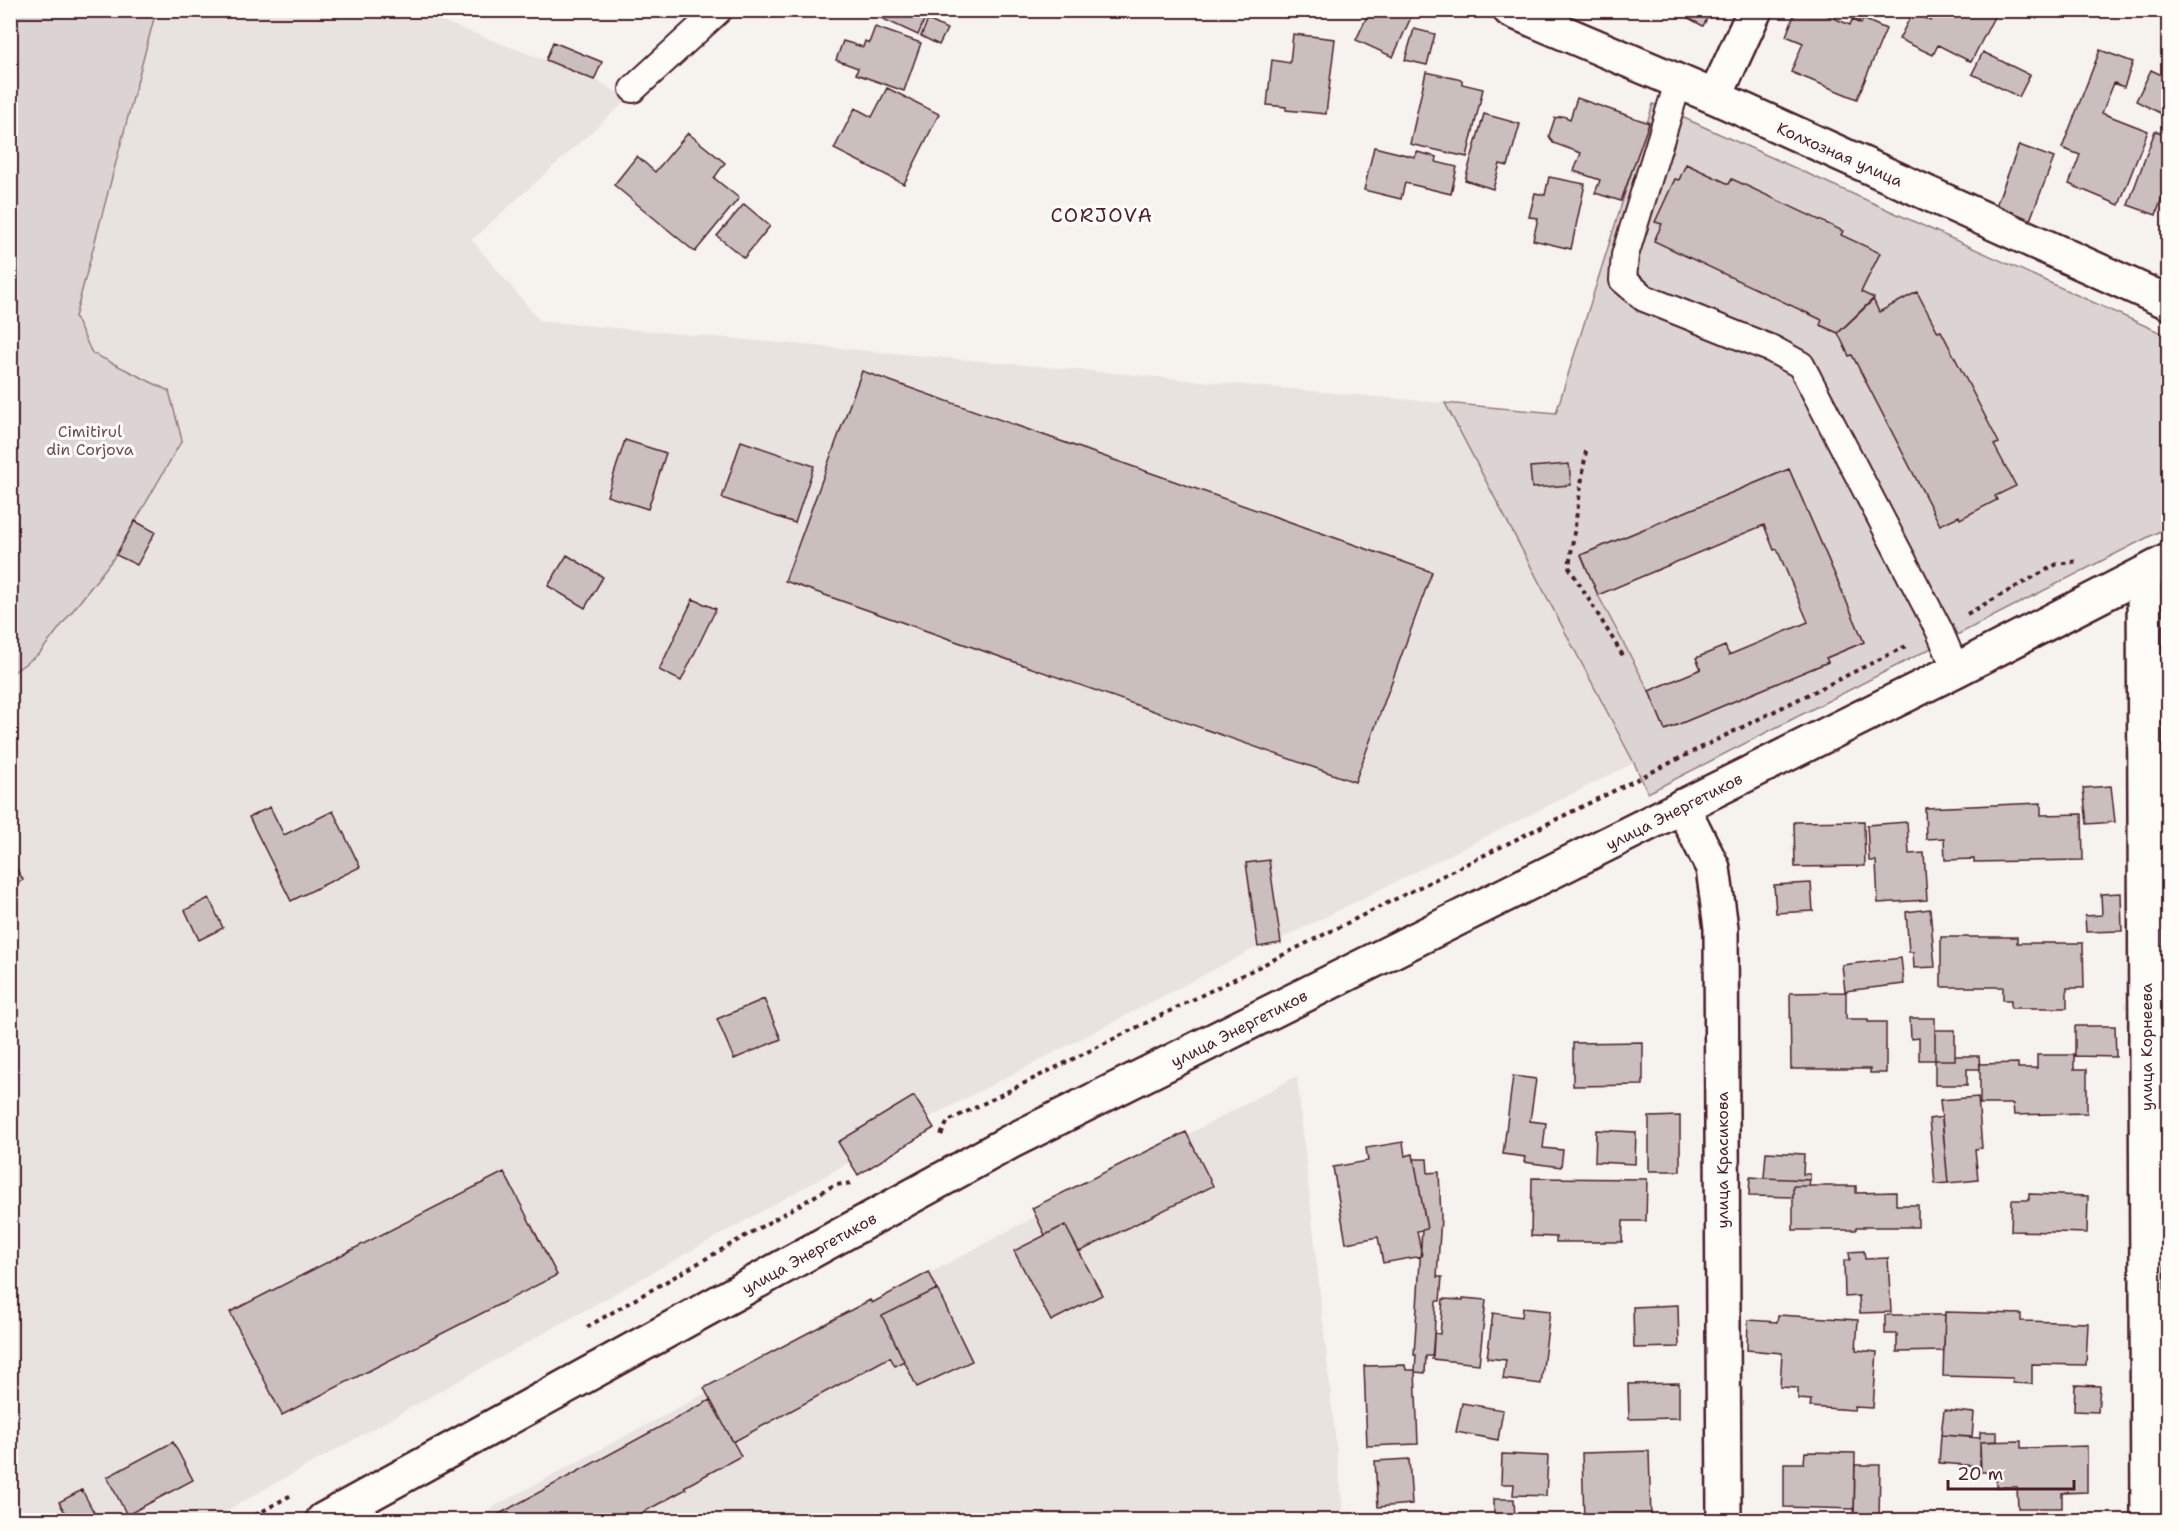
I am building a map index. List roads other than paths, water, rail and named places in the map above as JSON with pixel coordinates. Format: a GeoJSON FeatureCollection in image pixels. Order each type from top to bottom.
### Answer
{"type":"FeatureCollection","features":[{"type":"Feature","properties":{"kind":"street","name":"Колхозная улица"},"geometry":{"type":"LineString","coordinates":[[1510,10],[1715,97],[2169,302]]}},
{"type":"Feature","properties":{"kind":"street"},"geometry":{"type":"LineString","coordinates":[[1715,97],[1755,10]]}},
{"type":"Feature","properties":{"kind":"street","name":"улица Энергетиков"},"geometry":{"type":"LineString","coordinates":[[323,1521],[1010,1142],[1956,670],[2157,567]]}},
{"type":"Feature","properties":{"kind":"street","name":"улица Корнеева"},"geometry":{"type":"LineString","coordinates":[[2148,1521],[2157,567]]}},
{"type":"Feature","properties":{"kind":"street","name":"улица Красикова"},"geometry":{"type":"LineString","coordinates":[[1682,806],[1713,868],[1720,928],[1724,1521]]}},
{"type":"Feature","properties":{"kind":"lane"},"geometry":{"type":"LineString","coordinates":[[633,89],[719,10]]}},
{"type":"Feature","properties":{"kind":"lane"},"geometry":{"type":"LineString","coordinates":[[1678,83],[1625,255],[1623,280],[1644,298],[1772,349],[1801,365],[1939,630],[1956,670]]}},
{"type":"Feature","properties":{"kind":"district","name":"CORJOVA"},"geometry":{"type":"Point","coordinates":[1102,215]}},
{"type":"Feature","properties":{"kind":"park label","name":"Cimitirul din Corjova"},"geometry":{"type":"Point","coordinates":[90,440]}}]}
